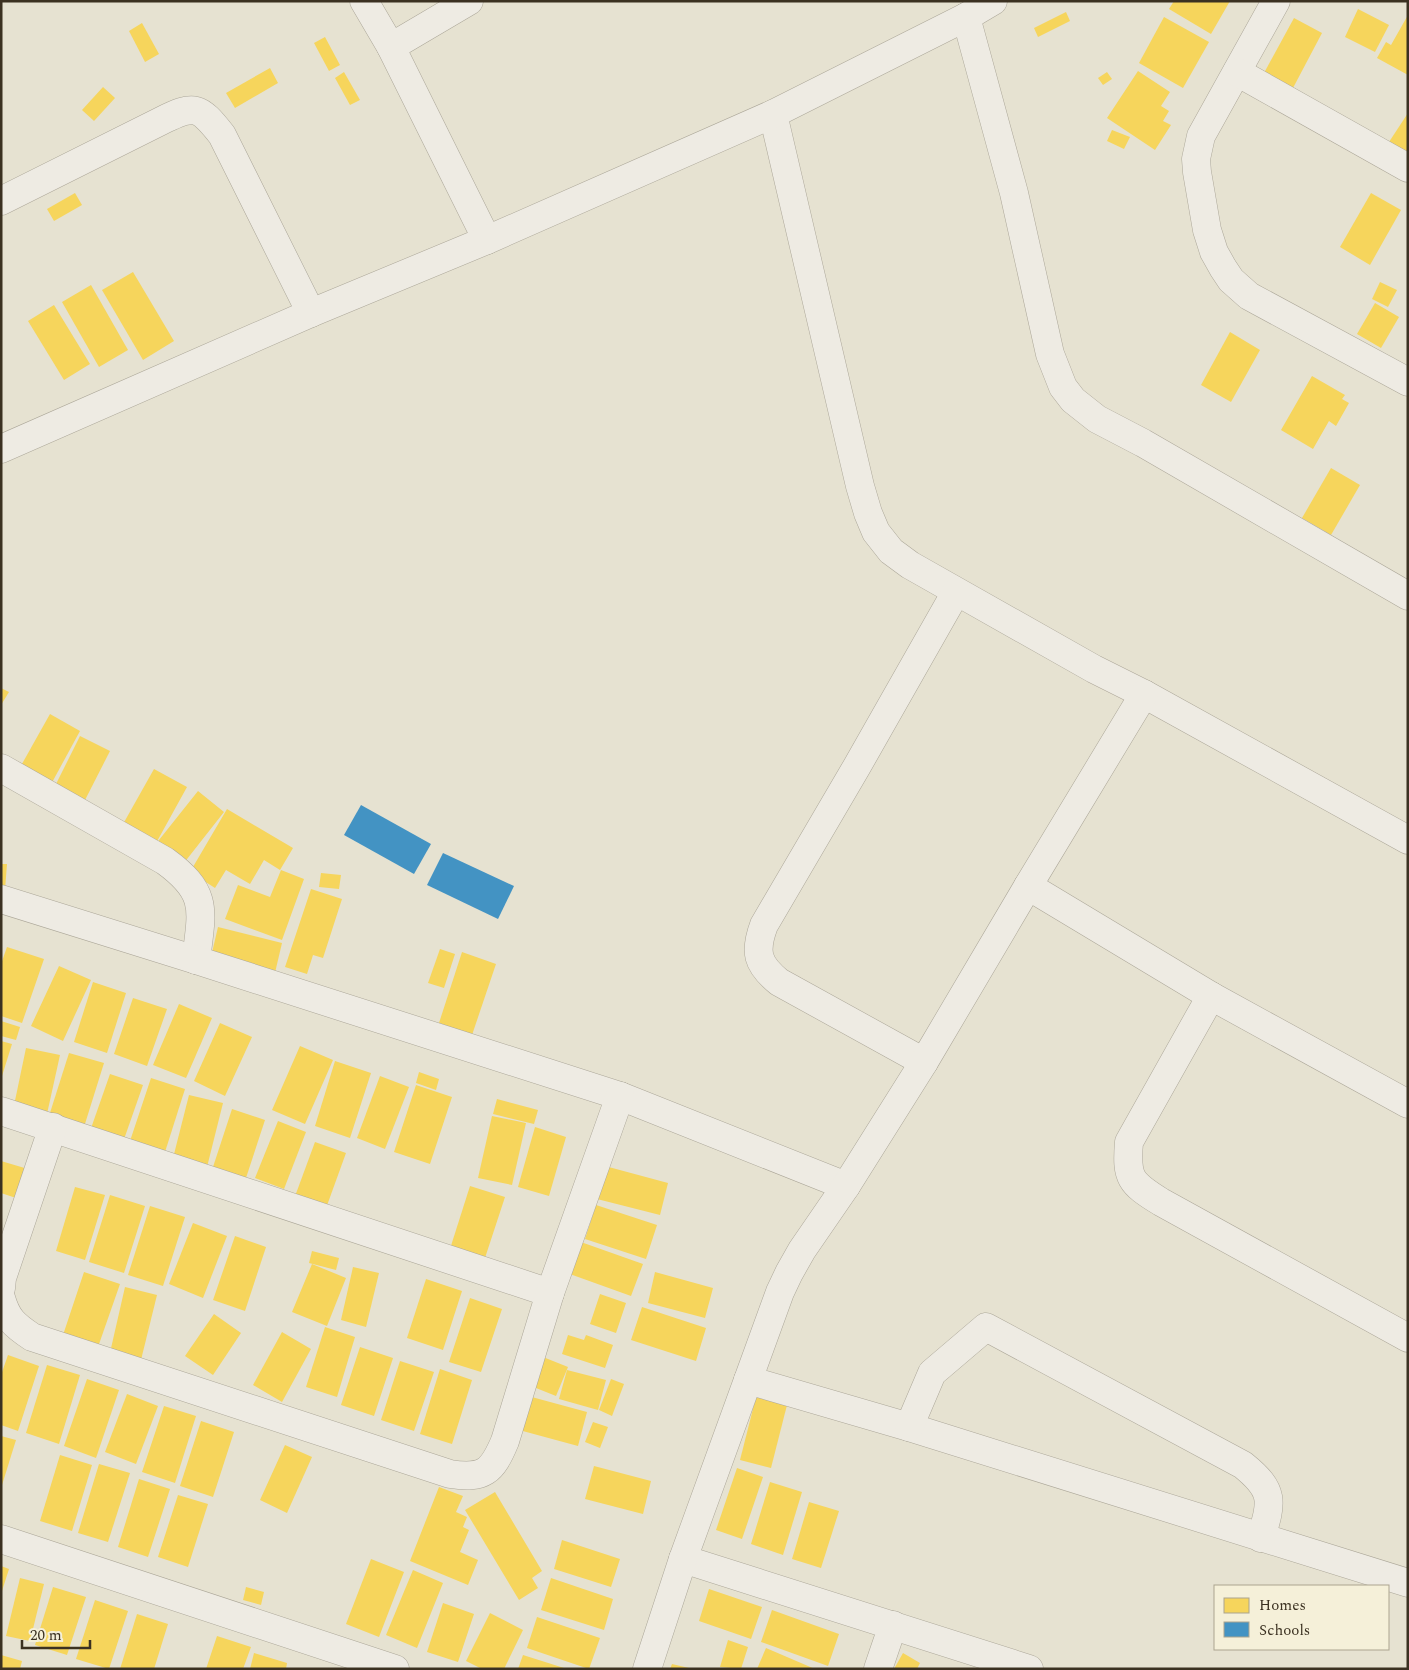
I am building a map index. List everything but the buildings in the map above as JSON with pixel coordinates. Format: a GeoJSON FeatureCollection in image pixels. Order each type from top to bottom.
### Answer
{"type":"FeatureCollection","features":[{"type":"Feature","properties":{"kind":"street"},"geometry":{"type":"LineString","coordinates":[[364,1],[391,47],[487,240]]}},
{"type":"Feature","properties":{"kind":"street"},"geometry":{"type":"LineString","coordinates":[[391,47],[469,1]]}},
{"type":"Feature","properties":{"kind":"street"},"geometry":{"type":"LineString","coordinates":[[1,449],[312,313],[487,240],[773,114],[966,17],[993,1]]}},
{"type":"Feature","properties":{"kind":"street"},"geometry":{"type":"LineString","coordinates":[[1276,1],[1202,136],[1196,159],[1196,172],[1207,230],[1214,252],[1231,280],[1249,296],[1408,382]]}},
{"type":"Feature","properties":{"kind":"street"},"geometry":{"type":"LineString","coordinates":[[966,17],[1014,193],[1050,354],[1059,379],[1072,400],[1098,419],[1408,596]]}},
{"type":"Feature","properties":{"kind":"street"},"geometry":{"type":"LineString","coordinates":[[1237,72],[1408,168]]}},
{"type":"Feature","properties":{"kind":"street"},"geometry":{"type":"LineString","coordinates":[[1,201],[177,113],[195,109],[207,116],[222,135],[312,313]]}},
{"type":"Feature","properties":{"kind":"street"},"geometry":{"type":"LineString","coordinates":[[773,114],[860,486],[876,532],[891,551],[910,566],[956,592],[1408,840]]}},
{"type":"Feature","properties":{"kind":"street"},"geometry":{"type":"LineString","coordinates":[[924,1062],[779,982],[766,972],[759,957],[758,941],[764,925],[956,592]]}},
{"type":"Feature","properties":{"kind":"street"},"geometry":{"type":"LineString","coordinates":[[647,1669],[683,1559],[780,1292],[789,1273],[924,1062],[1144,694]]}},
{"type":"Feature","properties":{"kind":"street"},"geometry":{"type":"LineString","coordinates":[[1,768],[165,860],[179,871],[192,885],[200,901],[201,923],[196,960]]}},
{"type":"Feature","properties":{"kind":"street"},"geometry":{"type":"LineString","coordinates":[[1028,886],[1211,996],[1408,1104]]}},
{"type":"Feature","properties":{"kind":"street"},"geometry":{"type":"LineString","coordinates":[[1,899],[620,1096],[846,1186]]}},
{"type":"Feature","properties":{"kind":"street"},"geometry":{"type":"LineString","coordinates":[[1211,996],[1128,1142],[1131,1178],[1145,1192],[1161,1202],[1408,1338]]}},
{"type":"Feature","properties":{"kind":"street"},"geometry":{"type":"LineString","coordinates":[[1,1298],[6,1313],[17,1327],[32,1337],[450,1474],[469,1476],[485,1472],[498,1459],[505,1441],[550,1293],[620,1096]]}},
{"type":"Feature","properties":{"kind":"street"},"geometry":{"type":"LineString","coordinates":[[1,1111],[550,1293]]}},
{"type":"Feature","properties":{"kind":"street"},"geometry":{"type":"LineString","coordinates":[[1,1288],[2,1278],[53,1127]]}},
{"type":"Feature","properties":{"kind":"street"},"geometry":{"type":"LineString","coordinates":[[909,1427],[932,1373],[986,1326],[1243,1465],[1258,1478],[1267,1493],[1270,1510],[1261,1538]]}},
{"type":"Feature","properties":{"kind":"street"},"geometry":{"type":"LineString","coordinates":[[748,1380],[909,1427],[1408,1583]]}},
{"type":"Feature","properties":{"kind":"street"},"geometry":{"type":"LineString","coordinates":[[1,1539],[395,1669]]}},
{"type":"Feature","properties":{"kind":"street"},"geometry":{"type":"LineString","coordinates":[[683,1559],[893,1624],[1029,1669]]}},
{"type":"Feature","properties":{"kind":"street"},"geometry":{"type":"LineString","coordinates":[[878,1669],[893,1624]]}}]}
